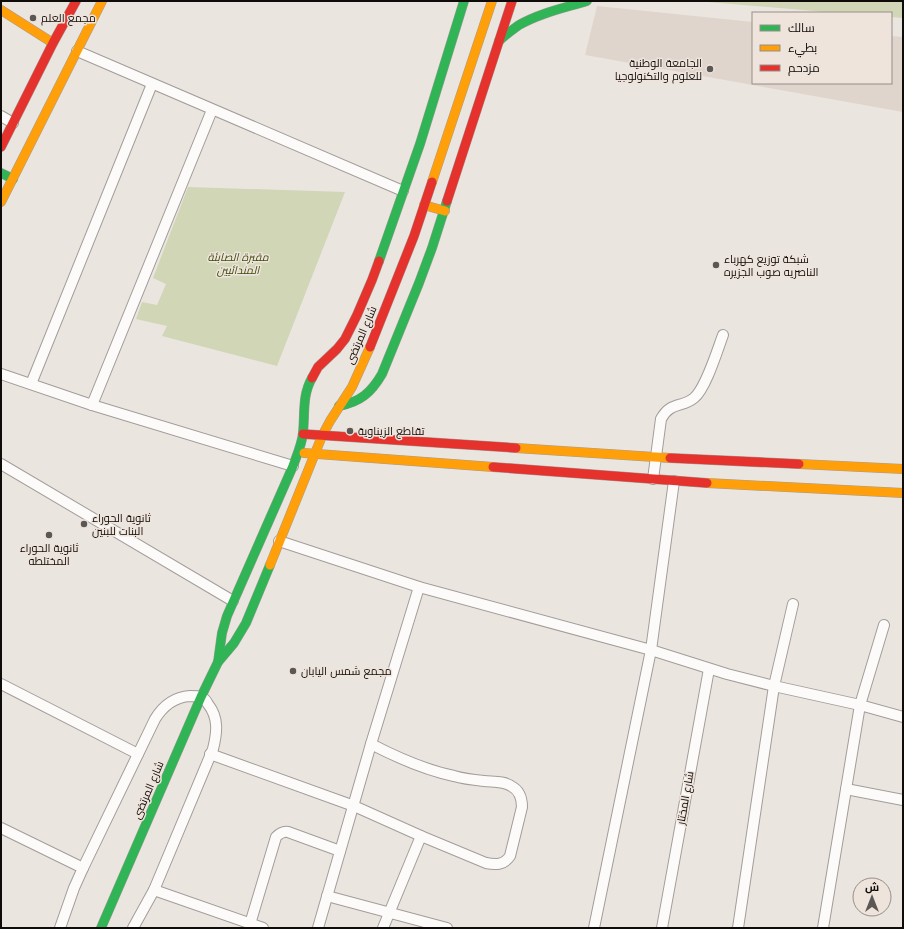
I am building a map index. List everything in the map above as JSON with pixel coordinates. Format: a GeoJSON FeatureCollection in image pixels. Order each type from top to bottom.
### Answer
{"type":"FeatureCollection","features":[{"type":"Feature","properties":{"kind":"main road"},"geometry":{"type":"LineString","coordinates":[[1,147],[53,43],[76,1]]}},
{"type":"Feature","properties":{"kind":"main road"},"geometry":{"type":"LineString","coordinates":[[1,202],[102,1]]}},
{"type":"Feature","properties":{"kind":"main road","name":"شارع المرتضى"},"geometry":{"type":"LineString","coordinates":[[218,662],[222,633],[227,616],[298,453],[303,434],[304,402],[308,383],[318,367],[337,349],[348,333],[372,280],[427,123],[464,1]]}},
{"type":"Feature","properties":{"kind":"main road","name":"شارع المرتضى"},"geometry":{"type":"LineString","coordinates":[[101,928],[201,697],[218,662],[231,647],[246,623],[322,436],[330,420],[352,387],[362,366],[401,270],[492,1]]}},
{"type":"Feature","properties":{"kind":"main road"},"geometry":{"type":"LineString","coordinates":[[339,406],[350,404],[369,392],[376,384],[387,363],[418,287],[445,211],[512,1]]}},
{"type":"Feature","properties":{"kind":"main road"},"geometry":{"type":"LineString","coordinates":[[499,41],[510,30],[524,22],[587,1]]}},
{"type":"Feature","properties":{"kind":"main road"},"geometry":{"type":"LineString","coordinates":[[1,10],[53,43]]}},
{"type":"Feature","properties":{"kind":"main road"},"geometry":{"type":"LineString","coordinates":[[1,173],[12,179]]}},
{"type":"Feature","properties":{"kind":"main road"},"geometry":{"type":"LineString","coordinates":[[424,205],[445,211]]}},
{"type":"Feature","properties":{"kind":"main road"},"geometry":{"type":"LineString","coordinates":[[303,434],[655,457],[903,469]]}},
{"type":"Feature","properties":{"kind":"main road"},"geometry":{"type":"LineString","coordinates":[[298,453],[653,479],[903,493]]}},
{"type":"Feature","properties":{"kind":"street"},"geometry":{"type":"LineString","coordinates":[[78,51],[403,191]]}},
{"type":"Feature","properties":{"kind":"street"},"geometry":{"type":"LineString","coordinates":[[31,384],[152,84]]}},
{"type":"Feature","properties":{"kind":"street"},"geometry":{"type":"LineString","coordinates":[[92,405],[212,110]]}},
{"type":"Feature","properties":{"kind":"street"},"geometry":{"type":"LineString","coordinates":[[1,116],[13,123]]}},
{"type":"Feature","properties":{"kind":"street"},"geometry":{"type":"LineString","coordinates":[[653,479],[661,419],[666,411],[691,401],[699,393],[705,382],[723,335]]}},
{"type":"Feature","properties":{"kind":"street"},"geometry":{"type":"LineString","coordinates":[[1,374],[92,405],[292,466]]}},
{"type":"Feature","properties":{"kind":"street"},"geometry":{"type":"LineString","coordinates":[[1,464],[233,601]]}},
{"type":"Feature","properties":{"kind":"street"},"geometry":{"type":"LineString","coordinates":[[594,928],[651,650],[674,480]]}},
{"type":"Feature","properties":{"kind":"street"},"geometry":{"type":"LineString","coordinates":[[279,541],[419,587],[651,650],[709,669],[774,686],[860,705],[903,717]]}},
{"type":"Feature","properties":{"kind":"street"},"geometry":{"type":"LineString","coordinates":[[318,928],[371,744],[419,587]]}},
{"type":"Feature","properties":{"kind":"street"},"geometry":{"type":"LineString","coordinates":[[738,928],[774,686],[793,604]]}},
{"type":"Feature","properties":{"kind":"street"},"geometry":{"type":"LineString","coordinates":[[824,928],[860,705],[884,625]]}},
{"type":"Feature","properties":{"kind":"street","name":"شارع المختار"},"geometry":{"type":"LineString","coordinates":[[662,928],[709,669]]}},
{"type":"Feature","properties":{"kind":"street"},"geometry":{"type":"LineString","coordinates":[[1,684],[138,754]]}},
{"type":"Feature","properties":{"kind":"street"},"geometry":{"type":"LineString","coordinates":[[60,928],[74,888],[83,868],[155,719],[164,706],[178,698],[186,696],[201,697],[211,707],[216,721],[216,735],[210,754],[154,890],[133,928]]}},
{"type":"Feature","properties":{"kind":"street"},"geometry":{"type":"LineString","coordinates":[[210,754],[354,806],[421,836],[486,862],[501,864],[508,859],[522,807],[522,801],[517,790],[507,784],[469,779],[431,770],[397,757],[371,744]]}},
{"type":"Feature","properties":{"kind":"street"},"geometry":{"type":"LineString","coordinates":[[846,790],[903,800]]}},
{"type":"Feature","properties":{"kind":"street"},"geometry":{"type":"LineString","coordinates":[[1,828],[83,868]]}},
{"type":"Feature","properties":{"kind":"street"},"geometry":{"type":"LineString","coordinates":[[250,924],[278,834],[281,832],[288,832],[340,850]]}},
{"type":"Feature","properties":{"kind":"street"},"geometry":{"type":"LineString","coordinates":[[383,928],[421,836]]}},
{"type":"Feature","properties":{"kind":"street"},"geometry":{"type":"LineString","coordinates":[[154,890],[263,928]]}},
{"type":"Feature","properties":{"kind":"street"},"geometry":{"type":"LineString","coordinates":[[327,896],[447,928]]}},
{"type":"Feature","properties":{"kind":"shaded area","name":"الجامعة الوطنية للعلوم والتكنولوجيا"},"geometry":{"type":"Polygon","coordinates":[[[597,6],[752,22],[752,84],[892,84],[892,36],[903,37],[903,112],[585,55],[597,6]]]}},
{"type":"Feature","properties":{"kind":"green space"},"geometry":{"type":"Polygon","coordinates":[[[696,1],[903,1],[903,18],[892,17],[892,12],[826,12],[696,1]]]}},
{"type":"Feature","properties":{"kind":"green space","name":"مقبرة الصابئة المندائيين"},"geometry":{"type":"Polygon","coordinates":[[[188,187],[345,192],[277,366],[162,336],[167,326],[136,319],[142,302],[157,305],[166,284],[153,278],[188,187]]]}},
{"type":"Feature","properties":{"kind":"traffic: fast"},"geometry":{"type":"LineString","coordinates":[[379,261],[420,144],[464,1]]}},
{"type":"Feature","properties":{"kind":"traffic: fast"},"geometry":{"type":"LineString","coordinates":[[499,41],[516,27],[535,17],[587,1]]}},
{"type":"Feature","properties":{"kind":"traffic: fast"},"geometry":{"type":"LineString","coordinates":[[1,173],[13,179]]}},
{"type":"Feature","properties":{"kind":"traffic: fast"},"geometry":{"type":"LineString","coordinates":[[339,406],[353,402],[364,396],[374,386],[382,374],[419,283],[447,201]]}},
{"type":"Feature","properties":{"kind":"traffic: fast"},"geometry":{"type":"LineString","coordinates":[[218,662],[222,633],[227,616],[293,466],[302,441],[305,398],[312,378]]}},
{"type":"Feature","properties":{"kind":"traffic: fast"},"geometry":{"type":"LineString","coordinates":[[101,928],[201,697],[218,662],[234,643],[246,623],[270,565]]}},
{"type":"Feature","properties":{"kind":"traffic: slow"},"geometry":{"type":"LineString","coordinates":[[1,202],[102,1]]}},
{"type":"Feature","properties":{"kind":"traffic: slow"},"geometry":{"type":"LineString","coordinates":[[432,182],[492,1]]}},
{"type":"Feature","properties":{"kind":"traffic: slow"},"geometry":{"type":"LineString","coordinates":[[1,10],[53,43]]}},
{"type":"Feature","properties":{"kind":"traffic: slow"},"geometry":{"type":"LineString","coordinates":[[424,205],[445,211]]}},
{"type":"Feature","properties":{"kind":"traffic: slow"},"geometry":{"type":"LineString","coordinates":[[270,565],[322,436],[352,387],[370,347]]}},
{"type":"Feature","properties":{"kind":"traffic: slow"},"geometry":{"type":"LineString","coordinates":[[516,448],[670,458]]}},
{"type":"Feature","properties":{"kind":"traffic: slow"},"geometry":{"type":"LineString","coordinates":[[304,453],[493,467]]}},
{"type":"Feature","properties":{"kind":"traffic: slow"},"geometry":{"type":"LineString","coordinates":[[799,464],[903,469]]}},
{"type":"Feature","properties":{"kind":"traffic: slow"},"geometry":{"type":"LineString","coordinates":[[707,483],[903,493]]}},
{"type":"Feature","properties":{"kind":"traffic: jam"},"geometry":{"type":"LineString","coordinates":[[1,147],[53,43],[76,1]]}},
{"type":"Feature","properties":{"kind":"traffic: jam"},"geometry":{"type":"LineString","coordinates":[[447,201],[512,1]]}},
{"type":"Feature","properties":{"kind":"traffic: jam"},"geometry":{"type":"LineString","coordinates":[[370,347],[414,236],[432,182]]}},
{"type":"Feature","properties":{"kind":"traffic: jam"},"geometry":{"type":"LineString","coordinates":[[312,378],[318,367],[345,339],[357,315],[379,261]]}},
{"type":"Feature","properties":{"kind":"traffic: jam"},"geometry":{"type":"LineString","coordinates":[[303,434],[516,448]]}},
{"type":"Feature","properties":{"kind":"traffic: jam"},"geometry":{"type":"LineString","coordinates":[[670,458],[799,464]]}},
{"type":"Feature","properties":{"kind":"traffic: jam"},"geometry":{"type":"LineString","coordinates":[[493,467],[707,483]]}},
{"type":"Feature","properties":{"kind":"place","name":"مجمع العلم"},"geometry":{"type":"Point","coordinates":[33,18]}},
{"type":"Feature","properties":{"kind":"place","name":"الجامعة الوطنية للعلوم والتكنولوجيا"},"geometry":{"type":"Point","coordinates":[710,69]}},
{"type":"Feature","properties":{"kind":"place","name":"شبكة توزيع كهرباء الناصريه صوب الجزيره"},"geometry":{"type":"Point","coordinates":[716,265]}},
{"type":"Feature","properties":{"kind":"place","name":"تقاطع الزيناوية"},"geometry":{"type":"Point","coordinates":[350,431]}},
{"type":"Feature","properties":{"kind":"place","name":"ثانوية الحوراء البنات للبنين"},"geometry":{"type":"Point","coordinates":[84,524]}},
{"type":"Feature","properties":{"kind":"place","name":"ثانوية الحوراء المختلطه"},"geometry":{"type":"Point","coordinates":[49,535]}},
{"type":"Feature","properties":{"kind":"place","name":"مجمع شمس اليابان"},"geometry":{"type":"Point","coordinates":[293,671]}}]}
